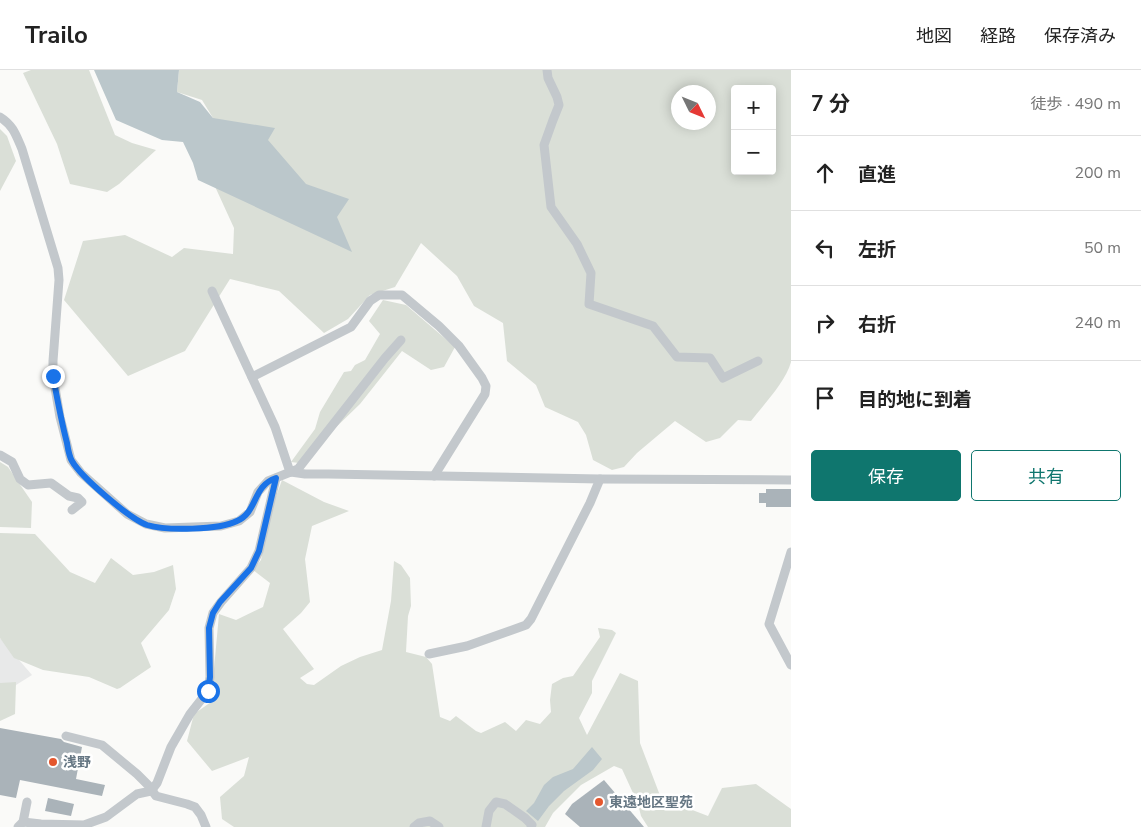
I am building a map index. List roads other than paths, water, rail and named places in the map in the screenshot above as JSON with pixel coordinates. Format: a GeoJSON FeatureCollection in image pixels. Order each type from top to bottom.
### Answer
{"type":"FeatureCollection","features":[{"type":"Feature","properties":{"kind":"street"},"geometry":{"type":"LineString","coordinates":[[547,70],[548,78],[560,105],[544,145],[551,207],[577,244],[591,273],[589,304],[653,326],[677,357],[710,358],[723,378],[758,361]]}},
{"type":"Feature","properties":{"kind":"street"},"geometry":{"type":"LineString","coordinates":[[0,117],[16,133],[58,268],[59,280],[53,376],[60,418],[71,460],[81,473],[127,514],[146,524],[165,528],[221,526],[239,521],[250,512],[258,492],[268,481],[298,468],[401,340]]}},
{"type":"Feature","properties":{"kind":"street"},"geometry":{"type":"LineString","coordinates":[[212,291],[275,427],[290,472]]}},
{"type":"Feature","properties":{"kind":"street"},"geometry":{"type":"LineString","coordinates":[[252,378],[351,327],[370,301],[379,295],[402,295],[439,326],[459,346],[486,386],[485,394],[434,476]]}},
{"type":"Feature","properties":{"kind":"street"},"geometry":{"type":"LineString","coordinates":[[0,456],[12,462],[20,479],[28,485],[51,483],[68,496],[78,498],[82,502],[72,510]]}},
{"type":"Feature","properties":{"kind":"street"},"geometry":{"type":"LineString","coordinates":[[290,472],[305,474],[600,479],[791,480]]}},
{"type":"Feature","properties":{"kind":"street"},"geometry":{"type":"LineString","coordinates":[[27,802],[21,824],[84,825],[106,818],[137,794],[152,791],[171,747],[190,714],[208,691],[210,677],[209,628],[213,613],[220,602],[251,568],[259,551],[276,478]]}},
{"type":"Feature","properties":{"kind":"street"},"geometry":{"type":"LineString","coordinates":[[430,654],[467,646],[526,625],[579,524],[600,479]]}},
{"type":"Feature","properties":{"kind":"street"},"geometry":{"type":"LineString","coordinates":[[791,552],[769,624],[791,666]]}},
{"type":"Feature","properties":{"kind":"street"},"geometry":{"type":"LineString","coordinates":[[66,736],[102,745],[137,774],[156,796],[195,807],[206,827]]}},
{"type":"Feature","properties":{"kind":"street"},"geometry":{"type":"LineString","coordinates":[[486,827],[489,811],[496,802],[505,804],[525,818],[532,827]]}},
{"type":"Feature","properties":{"kind":"street"},"geometry":{"type":"LineString","coordinates":[[414,827],[419,823],[430,821],[439,827]]}},
{"type":"Feature","properties":{"kind":"place","name":"浅野"},"geometry":{"type":"Point","coordinates":[53,762]}},
{"type":"Feature","properties":{"kind":"place","name":"東遠地区聖苑"},"geometry":{"type":"Point","coordinates":[599,802]}}]}
